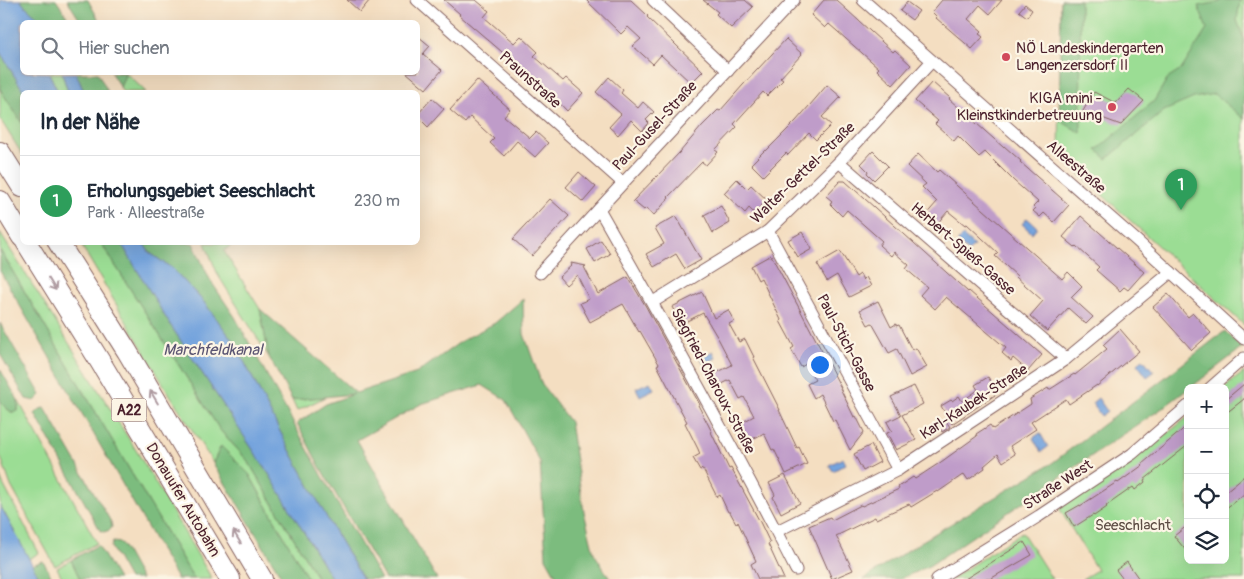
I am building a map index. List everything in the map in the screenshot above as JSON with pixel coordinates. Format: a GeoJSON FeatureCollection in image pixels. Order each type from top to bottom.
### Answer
{"type":"FeatureCollection","features":[{"type":"Feature","properties":{"kind":"highway"},"geometry":{"type":"LineString","coordinates":[[0,152],[20,184]]}},
{"type":"Feature","properties":{"kind":"highway"},"geometry":{"type":"LineString","coordinates":[[0,201],[20,234]]}},
{"type":"Feature","properties":{"kind":"highway","name":"Donauufer Autobahn"},"geometry":{"type":"LineString","coordinates":[[28,245],[230,579]]}},
{"type":"Feature","properties":{"kind":"highway","name":"Donauufer Autobahn"},"geometry":{"type":"LineString","coordinates":[[60,245],[127,351],[262,579]]}},
{"type":"Feature","properties":{"kind":"street","name":"Praunstraße"},"geometry":{"type":"LineString","coordinates":[[417,0],[623,183]]}},
{"type":"Feature","properties":{"kind":"street"},"geometry":{"type":"LineString","coordinates":[[653,0],[728,71]]}},
{"type":"Feature","properties":{"kind":"street","name":"Paul-Gusel-Straße"},"geometry":{"type":"LineString","coordinates":[[540,273],[794,0]]}},
{"type":"Feature","properties":{"kind":"street","name":"Alleestraße"},"geometry":{"type":"LineString","coordinates":[[863,0],[1171,272],[1244,339]]}},
{"type":"Feature","properties":{"kind":"street","name":"Walter-Gettel-Straße"},"geometry":{"type":"LineString","coordinates":[[653,302],[768,231],[839,162],[932,61]]}},
{"type":"Feature","properties":{"kind":"street","name":"Herbert-Spieß-Gasse"},"geometry":{"type":"LineString","coordinates":[[839,162],[1066,359]]}},
{"type":"Feature","properties":{"kind":"street","name":"Siegfried-Charoux-Straße"},"geometry":{"type":"LineString","coordinates":[[599,209],[653,302],[796,570]]}},
{"type":"Feature","properties":{"kind":"street","name":"Paul-Stich-Gasse"},"geometry":{"type":"LineString","coordinates":[[768,231],[898,470]]}},
{"type":"Feature","properties":{"kind":"street","name":"Karl-Kaubek-Straße"},"geometry":{"type":"LineString","coordinates":[[776,531],[898,470],[1066,359],[1171,272]]}},
{"type":"Feature","properties":{"kind":"street"},"geometry":{"type":"LineString","coordinates":[[1215,384],[1244,358]]}},
{"type":"Feature","properties":{"kind":"street","name":"Straße West"},"geometry":{"type":"LineString","coordinates":[[937,579],[1132,454],[1184,409]]}},
{"type":"Feature","properties":{"kind":"green space"},"geometry":{"type":"Polygon","coordinates":[[[21,0],[56,0],[70,20],[41,20],[21,0]]]}},
{"type":"Feature","properties":{"kind":"green space"},"geometry":{"type":"Polygon","coordinates":[[[67,0],[88,0],[99,20],[80,20],[67,0]]]}},
{"type":"Feature","properties":{"kind":"green space"},"geometry":{"type":"Polygon","coordinates":[[[1061,0],[1244,0],[1244,325],[1059,155],[1061,0]]]}},
{"type":"Feature","properties":{"kind":"green space"},"geometry":{"type":"Polygon","coordinates":[[[1061,0],[1080,0],[1081,133],[1059,120],[1061,0]]]}},
{"type":"Feature","properties":{"kind":"green space"},"geometry":{"type":"Polygon","coordinates":[[[1220,0],[1240,0],[1237,20],[1244,39],[1244,119],[1214,94],[1194,98],[1164,111],[1107,159],[1097,150],[1154,101],[1167,79],[1181,70],[1207,29],[1198,6],[1220,2],[1220,0]]]}},
{"type":"Feature","properties":{"kind":"green space"},"geometry":{"type":"Polygon","coordinates":[[[0,52],[23,90],[20,90],[20,120],[0,89],[0,52]]]}},
{"type":"Feature","properties":{"kind":"green space"},"geometry":{"type":"Polygon","coordinates":[[[50,75],[63,75],[67,90],[57,90],[50,75]]]}},
{"type":"Feature","properties":{"kind":"green space"},"geometry":{"type":"Polygon","coordinates":[[[77,75],[99,75],[107,90],[83,90],[77,75]]]}},
{"type":"Feature","properties":{"kind":"green space"},"geometry":{"type":"Polygon","coordinates":[[[112,75],[125,75],[120,87],[112,75]]]}},
{"type":"Feature","properties":{"kind":"green space"},"geometry":{"type":"Polygon","coordinates":[[[125,75],[128,75],[144,90],[122,90],[120,87],[125,75]]]}},
{"type":"Feature","properties":{"kind":"green space"},"geometry":{"type":"Polygon","coordinates":[[[0,89],[20,120],[20,151],[0,119],[0,89]]]}},
{"type":"Feature","properties":{"kind":"green space"},"geometry":{"type":"Polygon","coordinates":[[[0,233],[139,455],[212,579],[194,579],[0,250],[0,233]]]}},
{"type":"Feature","properties":{"kind":"green space"},"geometry":{"type":"Polygon","coordinates":[[[81,245],[102,245],[220,430],[248,461],[318,579],[308,579],[249,474],[221,446],[213,463],[165,387],[81,245]]]}},
{"type":"Feature","properties":{"kind":"green space"},"geometry":{"type":"Polygon","coordinates":[[[102,245],[122,245],[169,323],[269,474],[332,579],[318,579],[248,461],[220,430],[102,245]]]}},
{"type":"Feature","properties":{"kind":"green space"},"geometry":{"type":"Polygon","coordinates":[[[144,245],[194,245],[210,280],[235,317],[381,579],[363,579],[286,443],[234,342],[203,301],[173,269],[150,253],[144,245]]]}},
{"type":"Feature","properties":{"kind":"green space"},"geometry":{"type":"Polygon","coordinates":[[[206,245],[232,245],[224,251],[260,309],[269,357],[218,275],[206,245]]]}},
{"type":"Feature","properties":{"kind":"green space"},"geometry":{"type":"Polygon","coordinates":[[[0,250],[194,579],[177,579],[0,271],[0,250]]]}},
{"type":"Feature","properties":{"kind":"green space"},"geometry":{"type":"Polygon","coordinates":[[[523,299],[524,334],[542,385],[570,422],[584,512],[594,553],[610,579],[558,579],[546,558],[540,462],[506,400],[482,385],[421,404],[357,440],[437,579],[385,579],[320,467],[297,423],[326,404],[354,394],[292,400],[269,357],[260,309],[356,393],[417,373],[463,340],[495,323],[523,299]]]}},
{"type":"Feature","properties":{"kind":"green space"},"geometry":{"type":"Polygon","coordinates":[[[0,323],[41,395],[35,401],[26,399],[0,354],[0,323]]]}},
{"type":"Feature","properties":{"kind":"green space"},"geometry":{"type":"Polygon","coordinates":[[[1225,331],[1242,348],[1195,384],[1184,384],[1184,392],[1164,407],[929,566],[900,579],[864,579],[919,543],[1052,463],[1225,331]]]}},
{"type":"Feature","properties":{"kind":"green space"},"geometry":{"type":"Polygon","coordinates":[[[0,369],[18,400],[18,411],[11,412],[0,402],[0,369]]]}},
{"type":"Feature","properties":{"kind":"green space","name":"Seeschlacht"},"geometry":{"type":"Polygon","coordinates":[[[1244,372],[1244,579],[1082,579],[1097,570],[1059,508],[1135,459],[1184,420],[1184,564],[1229,564],[1229,384],[1244,372]]]}},
{"type":"Feature","properties":{"kind":"green space"},"geometry":{"type":"Polygon","coordinates":[[[327,396],[297,411],[292,400],[327,396]]]}},
{"type":"Feature","properties":{"kind":"green space"},"geometry":{"type":"Polygon","coordinates":[[[18,400],[97,543],[55,566],[11,486],[0,455],[0,402],[11,412],[18,411],[18,400]]]}},
{"type":"Feature","properties":{"kind":"green space"},"geometry":{"type":"Polygon","coordinates":[[[45,408],[111,522],[112,527],[110,530],[104,532],[100,530],[35,414],[40,409],[45,408]]]}},
{"type":"Feature","properties":{"kind":"green space"},"geometry":{"type":"Polygon","coordinates":[[[221,446],[249,474],[308,579],[283,579],[213,463],[221,446]]]}},
{"type":"Feature","properties":{"kind":"green space"},"geometry":{"type":"Polygon","coordinates":[[[0,477],[39,553],[29,559],[0,505],[0,477]]]}},
{"type":"Feature","properties":{"kind":"green space"},"geometry":{"type":"Polygon","coordinates":[[[1022,532],[1052,579],[951,579],[1022,532]]]}},
{"type":"Feature","properties":{"kind":"green space"},"geometry":{"type":"Polygon","coordinates":[[[113,542],[121,543],[141,579],[129,579],[111,547],[113,542]]]}},
{"type":"Feature","properties":{"kind":"green space"},"geometry":{"type":"Polygon","coordinates":[[[98,545],[118,579],[80,579],[71,560],[98,545]]]}},
{"type":"Feature","properties":{"kind":"green space"},"geometry":{"type":"Polygon","coordinates":[[[71,560],[80,579],[63,579],[57,568],[71,560]]]}},
{"type":"Feature","properties":{"kind":"green space"},"geometry":{"type":"Polygon","coordinates":[[[43,561],[53,579],[40,579],[32,565],[43,561]]]}},
{"type":"Feature","properties":{"kind":"water"},"geometry":{"type":"Polygon","coordinates":[[[0,0],[21,0],[41,20],[20,20],[20,75],[50,75],[57,90],[23,90],[0,52],[0,0]]]}},
{"type":"Feature","properties":{"kind":"water"},"geometry":{"type":"Polygon","coordinates":[[[63,75],[77,75],[83,90],[67,90],[63,75]]]}},
{"type":"Feature","properties":{"kind":"water"},"geometry":{"type":"Polygon","coordinates":[[[1027,218],[1037,227],[1032,233],[1022,224],[1027,218]]]}},
{"type":"Feature","properties":{"kind":"water"},"geometry":{"type":"Polygon","coordinates":[[[963,236],[974,246],[968,252],[957,242],[963,236]]]}},
{"type":"Feature","properties":{"kind":"water","name":"Marchfeldkanal"},"geometry":{"type":"Polygon","coordinates":[[[122,245],[144,245],[150,253],[173,269],[203,301],[234,342],[286,443],[363,579],[332,579],[269,474],[169,323],[122,245]]]}},
{"type":"Feature","properties":{"kind":"water"},"geometry":{"type":"Polygon","coordinates":[[[713,351],[716,358],[704,364],[701,358],[713,351]]]}},
{"type":"Feature","properties":{"kind":"water"},"geometry":{"type":"Polygon","coordinates":[[[1143,359],[1154,372],[1147,377],[1137,364],[1143,359]]]}},
{"type":"Feature","properties":{"kind":"water"},"geometry":{"type":"Polygon","coordinates":[[[650,382],[654,389],[640,396],[636,388],[650,382]]]}},
{"type":"Feature","properties":{"kind":"water"},"geometry":{"type":"Polygon","coordinates":[[[1098,398],[1107,411],[1101,416],[1092,403],[1098,398]]]}},
{"type":"Feature","properties":{"kind":"water"},"geometry":{"type":"Polygon","coordinates":[[[1040,433],[1048,447],[1041,452],[1033,438],[1040,433]]]}},
{"type":"Feature","properties":{"kind":"water"},"geometry":{"type":"Polygon","coordinates":[[[843,458],[846,464],[833,471],[829,465],[843,458]]]}},
{"type":"Feature","properties":{"kind":"water"},"geometry":{"type":"Polygon","coordinates":[[[0,505],[40,579],[0,579],[0,505]]]}},
{"type":"Feature","properties":{"kind":"building"},"geometry":{"type":"Polygon","coordinates":[[[347,0],[370,0],[360,12],[347,0]]]}},
{"type":"Feature","properties":{"kind":"building"},"geometry":{"type":"Polygon","coordinates":[[[444,0],[476,0],[489,11],[484,17],[514,43],[521,36],[538,52],[534,56],[563,81],[566,78],[583,93],[567,111],[551,94],[444,0]]]}},
{"type":"Feature","properties":{"kind":"building"},"geometry":{"type":"Polygon","coordinates":[[[586,0],[631,0],[703,71],[691,83],[661,55],[653,64],[633,46],[641,39],[628,27],[621,34],[586,0]]]}},
{"type":"Feature","properties":{"kind":"building"},"geometry":{"type":"Polygon","coordinates":[[[703,0],[745,0],[753,7],[731,28],[716,14],[718,12],[703,0]]]}},
{"type":"Feature","properties":{"kind":"building"},"geometry":{"type":"Polygon","coordinates":[[[824,0],[836,0],[893,52],[895,50],[911,65],[893,85],[877,70],[879,68],[829,24],[825,28],[811,15],[824,0]]]}},
{"type":"Feature","properties":{"kind":"building"},"geometry":{"type":"Polygon","coordinates":[[[942,0],[1002,0],[990,14],[980,5],[968,19],[982,31],[979,34],[983,37],[972,49],[936,18],[932,12],[942,0]]]}},
{"type":"Feature","properties":{"kind":"building"},"geometry":{"type":"Polygon","coordinates":[[[907,2],[919,11],[912,20],[900,11],[907,2]]]}},
{"type":"Feature","properties":{"kind":"building"},"geometry":{"type":"Polygon","coordinates":[[[1025,4],[1032,10],[1027,17],[1019,11],[1025,4]]]}},
{"type":"Feature","properties":{"kind":"building"},"geometry":{"type":"Polygon","coordinates":[[[420,38],[430,46],[423,54],[442,70],[426,89],[410,75],[420,75],[420,38]]]}},
{"type":"Feature","properties":{"kind":"building"},"geometry":{"type":"Polygon","coordinates":[[[786,39],[802,54],[780,78],[783,80],[767,96],[763,92],[734,124],[737,127],[715,150],[718,152],[706,165],[702,162],[668,197],[654,215],[633,201],[702,126],[718,110],[720,111],[786,39]]]}},
{"type":"Feature","properties":{"kind":"building"},"geometry":{"type":"Polygon","coordinates":[[[609,77],[623,90],[621,93],[638,108],[643,102],[654,112],[646,120],[649,123],[642,131],[631,120],[618,135],[609,127],[621,114],[596,92],[609,77]]]}},
{"type":"Feature","properties":{"kind":"building"},"geometry":{"type":"Polygon","coordinates":[[[477,80],[510,109],[504,116],[530,138],[536,132],[548,143],[535,157],[517,141],[504,156],[490,143],[494,139],[470,117],[465,123],[450,110],[477,80]]]}},
{"type":"Feature","properties":{"kind":"building"},"geometry":{"type":"Polygon","coordinates":[[[932,82],[1069,205],[1054,222],[1044,213],[1040,217],[1033,211],[1035,209],[1033,207],[1038,202],[985,152],[979,157],[958,136],[954,141],[935,124],[938,121],[915,101],[932,82]]]}},
{"type":"Feature","properties":{"kind":"building"},"geometry":{"type":"Polygon","coordinates":[[[827,85],[841,97],[822,117],[831,125],[816,140],[809,133],[788,155],[786,153],[763,176],[751,164],[796,121],[827,85]]]}},
{"type":"Feature","properties":{"kind":"building","name":"KIGA mini - Kleinstkinderbetreuung"},"geometry":{"type":"Polygon","coordinates":[[[1129,89],[1144,101],[1121,125],[1083,111],[1094,92],[1116,103],[1129,89]]]}},
{"type":"Feature","properties":{"kind":"building"},"geometry":{"type":"Polygon","coordinates":[[[432,98],[444,109],[428,127],[420,119],[420,112],[432,98]]]}},
{"type":"Feature","properties":{"kind":"building"},"geometry":{"type":"Polygon","coordinates":[[[873,151],[888,166],[874,180],[861,164],[873,151]]]}},
{"type":"Feature","properties":{"kind":"building"},"geometry":{"type":"Polygon","coordinates":[[[918,154],[937,172],[939,170],[1062,279],[1068,272],[1082,286],[1071,297],[1093,317],[1086,324],[1068,308],[1047,331],[1030,316],[1043,301],[995,256],[998,253],[967,224],[965,225],[948,211],[935,226],[924,217],[937,202],[922,187],[926,184],[907,166],[918,154]]]}},
{"type":"Feature","properties":{"kind":"building"},"geometry":{"type":"Polygon","coordinates":[[[579,172],[596,187],[583,202],[566,187],[579,172]]]}},
{"type":"Feature","properties":{"kind":"building"},"geometry":{"type":"Polygon","coordinates":[[[737,179],[747,189],[751,185],[767,200],[754,213],[749,208],[745,213],[724,193],[737,179]]]}},
{"type":"Feature","properties":{"kind":"building"},"geometry":{"type":"Polygon","coordinates":[[[840,181],[845,181],[968,292],[1042,355],[1028,371],[1013,358],[1011,361],[1002,353],[1006,348],[946,297],[935,309],[920,295],[927,287],[906,269],[909,265],[894,252],[891,256],[879,245],[882,241],[847,210],[842,216],[830,204],[832,201],[826,196],[840,181]]]}},
{"type":"Feature","properties":{"kind":"building"},"geometry":{"type":"Polygon","coordinates":[[[550,199],[569,216],[532,256],[513,239],[550,199]]]}},
{"type":"Feature","properties":{"kind":"building"},"geometry":{"type":"Polygon","coordinates":[[[721,206],[730,223],[713,233],[704,215],[721,206]]]}},
{"type":"Feature","properties":{"kind":"building"},"geometry":{"type":"Polygon","coordinates":[[[676,216],[701,260],[685,269],[676,254],[654,267],[646,254],[664,244],[655,228],[676,216]]]}},
{"type":"Feature","properties":{"kind":"building"},"geometry":{"type":"Polygon","coordinates":[[[1081,216],[1144,272],[1128,290],[1124,287],[1120,291],[1096,270],[1099,267],[1063,237],[1081,216]]]}},
{"type":"Feature","properties":{"kind":"building"},"geometry":{"type":"Polygon","coordinates":[[[802,232],[812,249],[798,257],[788,240],[802,232]]]}},
{"type":"Feature","properties":{"kind":"building"},"geometry":{"type":"Polygon","coordinates":[[[601,240],[610,254],[595,263],[587,249],[601,240]]]}},
{"type":"Feature","properties":{"kind":"building"},"geometry":{"type":"Polygon","coordinates":[[[840,251],[856,277],[860,274],[863,280],[866,277],[871,286],[849,297],[837,275],[827,281],[817,264],[840,251]]]}},
{"type":"Feature","properties":{"kind":"building"},"geometry":{"type":"Polygon","coordinates":[[[771,255],[841,388],[854,417],[856,416],[864,432],[850,450],[820,394],[814,398],[807,384],[815,380],[806,364],[801,367],[791,349],[794,347],[761,278],[758,280],[751,266],[771,255]]]}},
{"type":"Feature","properties":{"kind":"building"},"geometry":{"type":"Polygon","coordinates":[[[571,263],[586,266],[584,267],[598,294],[628,277],[700,405],[698,405],[729,469],[731,468],[760,522],[784,579],[758,579],[751,564],[756,561],[738,522],[736,523],[730,512],[728,512],[720,495],[717,497],[703,469],[700,470],[693,458],[700,454],[685,423],[687,422],[657,365],[659,364],[640,331],[623,304],[590,322],[580,303],[589,299],[577,275],[566,285],[559,277],[572,265],[571,263]]]}},
{"type":"Feature","properties":{"kind":"building"},"geometry":{"type":"Polygon","coordinates":[[[702,292],[714,318],[728,310],[734,321],[729,324],[739,342],[745,339],[797,448],[799,447],[807,464],[786,474],[764,433],[747,442],[740,429],[741,423],[754,416],[744,397],[740,399],[730,380],[718,386],[712,375],[732,365],[719,340],[703,313],[681,324],[672,307],[702,292]]]}},
{"type":"Feature","properties":{"kind":"building"},"geometry":{"type":"Polygon","coordinates":[[[1168,294],[1188,317],[1193,313],[1211,333],[1192,350],[1153,307],[1168,294]]]}},
{"type":"Feature","properties":{"kind":"building"},"geometry":{"type":"Polygon","coordinates":[[[878,301],[891,327],[896,324],[896,326],[899,325],[912,350],[916,348],[927,367],[910,376],[897,349],[889,353],[872,323],[868,325],[860,310],[878,301]]]}},
{"type":"Feature","properties":{"kind":"building"},"geometry":{"type":"Polygon","coordinates":[[[1120,329],[1139,351],[1097,386],[1069,404],[1066,399],[1031,422],[1036,429],[1010,446],[1015,454],[1003,462],[998,454],[984,466],[985,468],[968,480],[964,474],[938,492],[911,507],[909,504],[876,519],[875,517],[836,536],[853,570],[832,579],[809,526],[830,517],[832,520],[899,489],[898,487],[913,477],[915,479],[977,436],[976,434],[990,425],[993,429],[1031,404],[1030,399],[1075,375],[1107,349],[1103,345],[1120,329]]]}},
{"type":"Feature","properties":{"kind":"building"},"geometry":{"type":"Polygon","coordinates":[[[988,377],[998,393],[952,424],[941,406],[959,396],[962,401],[978,390],[975,385],[988,377]]]}},
{"type":"Feature","properties":{"kind":"building"},"geometry":{"type":"Polygon","coordinates":[[[1244,384],[1244,399],[1229,411],[1229,397],[1244,384]]]}},
{"type":"Feature","properties":{"kind":"building"},"geometry":{"type":"Polygon","coordinates":[[[914,386],[923,404],[902,415],[916,440],[896,450],[887,433],[892,431],[887,422],[901,415],[891,397],[914,386]]]}},
{"type":"Feature","properties":{"kind":"building"},"geometry":{"type":"Polygon","coordinates":[[[946,421],[950,427],[942,432],[939,426],[946,421]]]}},
{"type":"Feature","properties":{"kind":"building"},"geometry":{"type":"Polygon","coordinates":[[[1184,428],[1184,448],[1144,480],[1145,482],[1135,490],[1133,487],[1094,516],[1074,527],[1066,513],[1118,483],[1184,428]]]}},
{"type":"Feature","properties":{"kind":"building"},"geometry":{"type":"Polygon","coordinates":[[[871,445],[880,462],[863,471],[854,454],[871,445]]]}},
{"type":"Feature","properties":{"kind":"building"},"geometry":{"type":"Polygon","coordinates":[[[785,475],[800,503],[781,513],[769,483],[785,475]]]}},
{"type":"Feature","properties":{"kind":"building"},"geometry":{"type":"Polygon","coordinates":[[[1244,476],[1244,494],[1229,506],[1229,489],[1244,476]]]}},
{"type":"Feature","properties":{"kind":"building"},"geometry":{"type":"Polygon","coordinates":[[[1184,528],[1184,548],[1174,536],[1184,528]]]}},
{"type":"Feature","properties":{"kind":"building"},"geometry":{"type":"Polygon","coordinates":[[[1024,542],[1032,555],[990,579],[965,579],[1024,542]]]}},
{"type":"Feature","properties":{"kind":"building"},"geometry":{"type":"Polygon","coordinates":[[[1127,562],[1139,579],[1123,579],[1116,570],[1127,562]]]}},
{"type":"Feature","properties":{"kind":"place","name":"NÖ Landeskindergarten Langenzersdorf II"},"geometry":{"type":"Point","coordinates":[1006,57]}},
{"type":"Feature","properties":{"kind":"place","name":"KIGA mini - Kleinstkinderbetreuung"},"geometry":{"type":"Point","coordinates":[1112,107]}},
{"type":"Feature","properties":{"kind":"place","name":"Erholungsgebiet Seeschlacht"},"geometry":{"type":"Point","coordinates":[1181,210]}}]}
